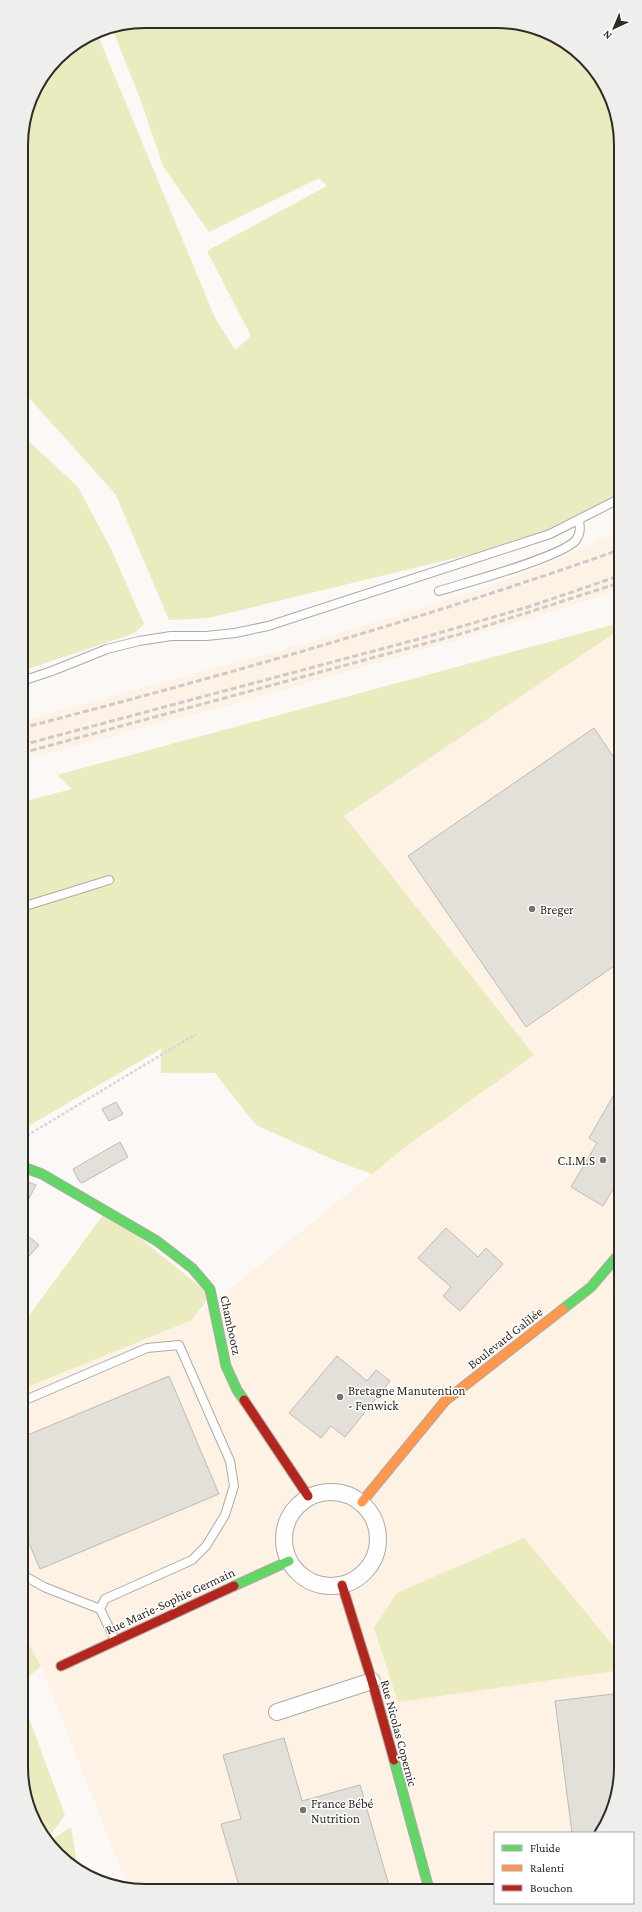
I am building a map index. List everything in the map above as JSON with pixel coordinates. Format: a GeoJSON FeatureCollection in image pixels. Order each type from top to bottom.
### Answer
{"type":"FeatureCollection","features":[{"type":"Feature","properties":{"kind":"street","name":"Chambootz"},"geometry":{"type":"LineString","coordinates":[[28,1169],[42,1174],[157,1242],[192,1268],[210,1289],[226,1366],[237,1390],[308,1496]]}},
{"type":"Feature","properties":{"kind":"street","name":"Boulevard Galilée"},"geometry":{"type":"LineString","coordinates":[[362,1502],[445,1401],[591,1287],[614,1260]]}},
{"type":"Feature","properties":{"kind":"street"},"geometry":{"type":"LineString","coordinates":[[326,1491],[345,1493],[362,1502],[372,1513],[378,1527],[379,1542],[375,1557],[368,1570],[356,1579],[342,1585],[327,1586],[312,1582],[298,1573],[289,1561],[284,1547],[284,1532],[288,1518],[296,1505],[308,1496],[326,1491]]}},
{"type":"Feature","properties":{"kind":"street","name":"Rue Marie-Sophie Germain"},"geometry":{"type":"LineString","coordinates":[[62,1666],[289,1561]]}},
{"type":"Feature","properties":{"kind":"street","name":"Rue Nicolas Copernic"},"geometry":{"type":"LineString","coordinates":[[342,1585],[372,1681],[427,1884]]}},
{"type":"Feature","properties":{"kind":"street"},"geometry":{"type":"LineString","coordinates":[[277,1712],[372,1681]]}},
{"type":"Feature","properties":{"kind":"lane"},"geometry":{"type":"LineString","coordinates":[[28,679],[108,649],[139,641],[171,636],[206,636],[235,633],[268,626],[550,534],[614,502]]}},
{"type":"Feature","properties":{"kind":"lane"},"geometry":{"type":"LineString","coordinates":[[439,591],[537,560],[565,548],[575,541],[580,533],[579,520]]}},
{"type":"Feature","properties":{"kind":"lane"},"geometry":{"type":"LineString","coordinates":[[28,905],[109,880]]}},
{"type":"Feature","properties":{"kind":"lane"},"geometry":{"type":"LineString","coordinates":[[28,1400],[147,1348],[179,1345],[230,1461],[234,1486],[225,1515],[206,1546],[192,1560],[105,1599],[100,1609]]}},
{"type":"Feature","properties":{"kind":"lane"},"geometry":{"type":"LineString","coordinates":[[28,1578],[44,1587],[100,1609],[115,1641]]}},
{"type":"Feature","properties":{"kind":"path"},"geometry":{"type":"LineString","coordinates":[[28,1135],[196,1034]]}},
{"type":"Feature","properties":{"kind":"shaded area"},"geometry":{"type":"Polygon","coordinates":[[[614,533],[614,592],[532,618],[266,695],[28,758],[28,719],[321,639],[488,587],[537,568],[614,533]]]}},
{"type":"Feature","properties":{"kind":"shaded area"},"geometry":{"type":"Polygon","coordinates":[[[614,633],[614,1774],[612,1790],[605,1812],[594,1832],[494,1832],[494,1884],[145,1884],[126,1883],[41,1666],[28,1643],[28,1387],[192,1320],[404,1148],[534,1055],[344,816],[614,633]]]}},
{"type":"Feature","properties":{"kind":"green space"},"geometry":{"type":"Polygon","coordinates":[[[145,28],[497,28],[520,30],[549,40],[580,62],[590,74],[605,100],[612,122],[614,138],[614,497],[526,541],[208,618],[169,620],[116,495],[28,397],[28,138],[30,122],[37,100],[52,74],[62,62],[74,52],[99,38],[215,318],[235,350],[251,336],[207,251],[327,186],[319,178],[209,232],[163,166],[141,101],[114,32],[122,30],[145,28]]]}},
{"type":"Feature","properties":{"kind":"green space"},"geometry":{"type":"Polygon","coordinates":[[[28,441],[78,487],[111,549],[144,624],[135,633],[28,669],[28,441]]]}},
{"type":"Feature","properties":{"kind":"green space"},"geometry":{"type":"Polygon","coordinates":[[[614,624],[614,633],[344,816],[534,1055],[404,1148],[372,1174],[334,1160],[256,1125],[215,1073],[161,1073],[161,1049],[28,1126],[28,800],[72,789],[57,775],[614,624]]]}},
{"type":"Feature","properties":{"kind":"green space"},"geometry":{"type":"Polygon","coordinates":[[[106,1211],[211,1295],[192,1320],[28,1387],[28,1317],[106,1211]]]}},
{"type":"Feature","properties":{"kind":"green space"},"geometry":{"type":"Polygon","coordinates":[[[524,1538],[614,1647],[614,1671],[398,1702],[374,1628],[397,1593],[524,1538]]]}},
{"type":"Feature","properties":{"kind":"green space"},"geometry":{"type":"Polygon","coordinates":[[[28,1643],[41,1666],[28,1678],[28,1643]]]}},
{"type":"Feature","properties":{"kind":"green space"},"geometry":{"type":"Polygon","coordinates":[[[28,1715],[65,1815],[50,1834],[40,1819],[30,1790],[28,1767],[28,1715]]]}},
{"type":"Feature","properties":{"kind":"green space"},"geometry":{"type":"Polygon","coordinates":[[[71,1827],[77,1862],[62,1850],[53,1839],[71,1827]]]}},
{"type":"Feature","properties":{"kind":"building","name":"Breger"},"geometry":{"type":"Polygon","coordinates":[[[594,728],[614,758],[614,966],[526,1027],[408,856],[594,728]]]}},
{"type":"Feature","properties":{"kind":"building","name":"C.I.M.S"},"geometry":{"type":"Polygon","coordinates":[[[614,1094],[614,1188],[603,1206],[571,1187],[597,1143],[589,1138],[614,1094]]]}},
{"type":"Feature","properties":{"kind":"building"},"geometry":{"type":"Polygon","coordinates":[[[116,1102],[123,1114],[109,1121],[102,1109],[116,1102]]]}},
{"type":"Feature","properties":{"kind":"building"},"geometry":{"type":"Polygon","coordinates":[[[120,1142],[128,1157],[82,1183],[79,1181],[73,1169],[120,1142]]]}},
{"type":"Feature","properties":{"kind":"building"},"geometry":{"type":"Polygon","coordinates":[[[28,1182],[36,1185],[28,1200],[28,1182]]]}},
{"type":"Feature","properties":{"kind":"building"},"geometry":{"type":"Polygon","coordinates":[[[446,1228],[478,1257],[486,1248],[503,1264],[460,1311],[443,1296],[451,1287],[418,1258],[446,1228]]]}},
{"type":"Feature","properties":{"kind":"building"},"geometry":{"type":"Polygon","coordinates":[[[28,1236],[39,1245],[28,1257],[28,1236]]]}},
{"type":"Feature","properties":{"kind":"building","name":"Bretagne Manutention - Fenwick"},"geometry":{"type":"Polygon","coordinates":[[[337,1356],[367,1381],[376,1370],[390,1381],[345,1437],[331,1426],[321,1438],[289,1413],[337,1356]]]}},
{"type":"Feature","properties":{"kind":"building"},"geometry":{"type":"Polygon","coordinates":[[[169,1376],[219,1494],[40,1569],[28,1541],[28,1435],[169,1376]]]}},
{"type":"Feature","properties":{"kind":"building"},"geometry":{"type":"Polygon","coordinates":[[[614,1694],[614,1774],[612,1790],[605,1812],[594,1832],[572,1832],[555,1701],[614,1694]]]}},
{"type":"Feature","properties":{"kind":"building","name":"France Bébé Nutrition"},"geometry":{"type":"Polygon","coordinates":[[[284,1738],[302,1801],[360,1785],[389,1884],[239,1884],[221,1824],[241,1819],[223,1755],[284,1738]]]}},
{"type":"Feature","properties":{"kind":"railway"},"geometry":{"type":"LineString","coordinates":[[28,726],[248,667],[397,623],[471,600],[614,552]]}},
{"type":"Feature","properties":{"kind":"railway"},"geometry":{"type":"LineString","coordinates":[[28,743],[415,640],[528,607],[614,578]]}},
{"type":"Feature","properties":{"kind":"railway"},"geometry":{"type":"LineString","coordinates":[[28,751],[464,633],[614,585]]}},
{"type":"Feature","properties":{"kind":"traffic: fast"},"geometry":{"type":"LineString","coordinates":[[28,1169],[42,1174],[157,1241],[192,1268],[210,1289],[226,1366],[237,1390],[244,1400]]}},
{"type":"Feature","properties":{"kind":"traffic: fast"},"geometry":{"type":"LineString","coordinates":[[563,1309],[591,1287],[614,1260]]}},
{"type":"Feature","properties":{"kind":"traffic: fast"},"geometry":{"type":"LineString","coordinates":[[234,1586],[289,1561]]}},
{"type":"Feature","properties":{"kind":"traffic: fast"},"geometry":{"type":"LineString","coordinates":[[394,1760],[428,1884]]}},
{"type":"Feature","properties":{"kind":"traffic: slow"},"geometry":{"type":"LineString","coordinates":[[362,1502],[445,1401],[563,1309]]}},
{"type":"Feature","properties":{"kind":"traffic: jam"},"geometry":{"type":"LineString","coordinates":[[244,1400],[308,1496]]}},
{"type":"Feature","properties":{"kind":"traffic: jam"},"geometry":{"type":"LineString","coordinates":[[342,1585],[372,1681],[394,1760]]}},
{"type":"Feature","properties":{"kind":"traffic: jam"},"geometry":{"type":"LineString","coordinates":[[61,1666],[234,1586]]}},
{"type":"Feature","properties":{"kind":"place","name":"Breger"},"geometry":{"type":"Point","coordinates":[532,909]}},
{"type":"Feature","properties":{"kind":"place","name":"C.I.M.S"},"geometry":{"type":"Point","coordinates":[603,1160]}},
{"type":"Feature","properties":{"kind":"place","name":"Bretagne Manutention - Fenwick"},"geometry":{"type":"Point","coordinates":[340,1397]}},
{"type":"Feature","properties":{"kind":"place","name":"France Bébé Nutrition"},"geometry":{"type":"Point","coordinates":[303,1810]}}]}
